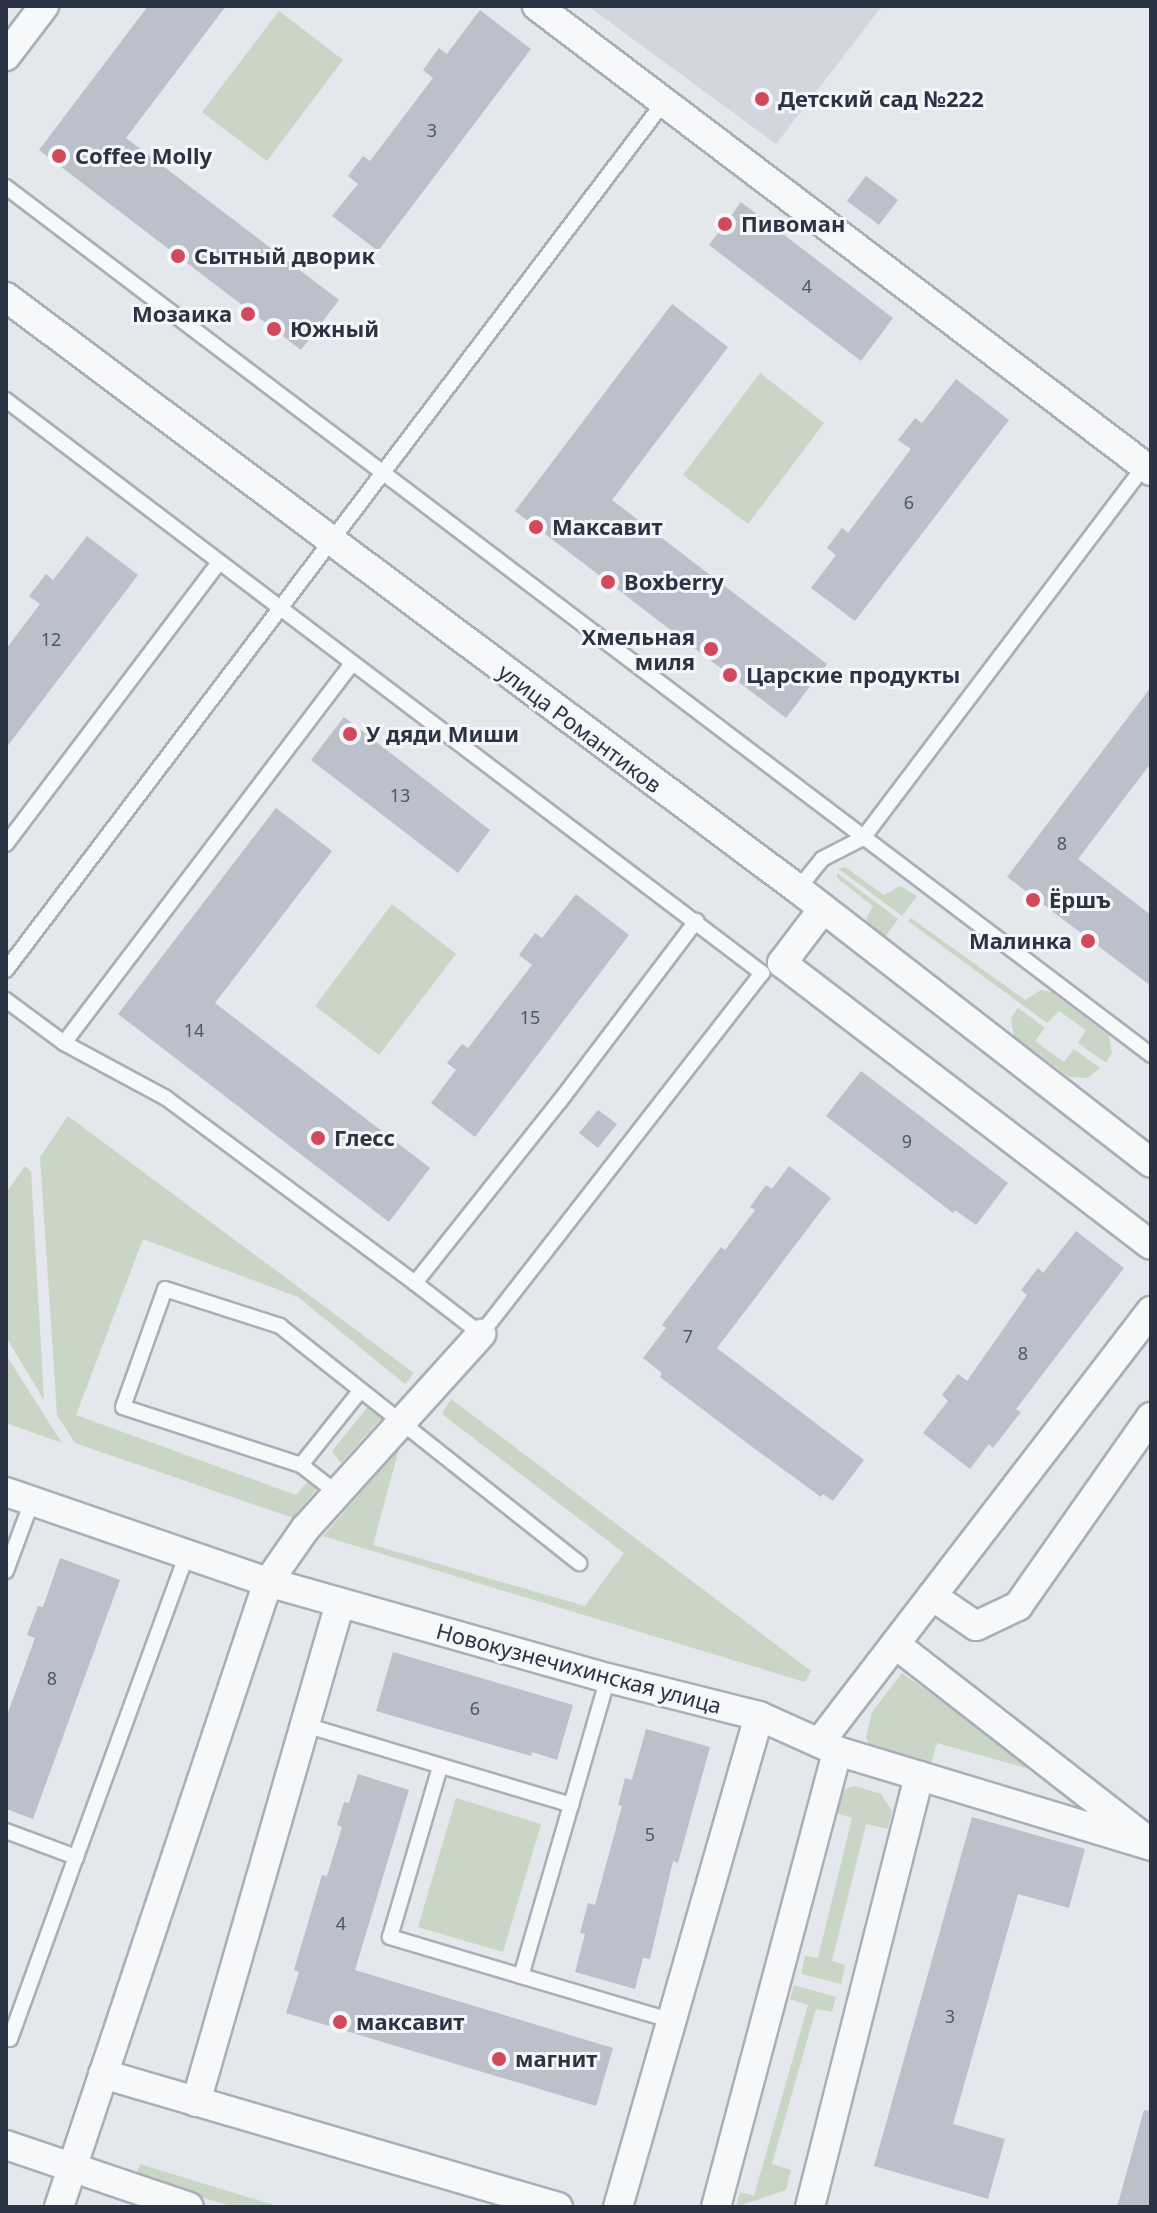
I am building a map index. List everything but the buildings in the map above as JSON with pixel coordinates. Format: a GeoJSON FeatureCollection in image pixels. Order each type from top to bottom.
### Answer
{"type":"FeatureCollection","features":[{"type":"Feature","properties":{"kind":"street"},"geometry":{"type":"LineString","coordinates":[[6,56],[44,6]]}},
{"type":"Feature","properties":{"kind":"street"},"geometry":{"type":"LineString","coordinates":[[537,6],[1148,469]]}},
{"type":"Feature","properties":{"kind":"street","name":"улица Романтиков"},"geometry":{"type":"LineString","coordinates":[[6,297],[798,889],[1151,1163]]}},
{"type":"Feature","properties":{"kind":"street"},"geometry":{"type":"LineString","coordinates":[[823,909],[782,963],[1151,1245]]}},
{"type":"Feature","properties":{"kind":"street"},"geometry":{"type":"LineString","coordinates":[[716,2207],[828,1747],[895,1644],[1148,1325]]}},
{"type":"Feature","properties":{"kind":"street"},"geometry":{"type":"LineString","coordinates":[[59,2207],[69,2169],[268,1582],[305,1529],[481,1334]]}},
{"type":"Feature","properties":{"kind":"street"},"geometry":{"type":"LineString","coordinates":[[932,1596],[976,1626],[1018,1606],[1151,1417]]}},
{"type":"Feature","properties":{"kind":"street","name":"Новокузнечихинская улица"},"geometry":{"type":"LineString","coordinates":[[19,1497],[268,1582],[608,1678],[759,1716],[828,1747],[1151,1845]]}},
{"type":"Feature","properties":{"kind":"street"},"geometry":{"type":"LineString","coordinates":[[196,2102],[340,1603]]}},
{"type":"Feature","properties":{"kind":"street"},"geometry":{"type":"LineString","coordinates":[[895,1644],[1151,1845]]}},
{"type":"Feature","properties":{"kind":"street"},"geometry":{"type":"LineString","coordinates":[[618,2207],[759,1716]]}},
{"type":"Feature","properties":{"kind":"street"},"geometry":{"type":"LineString","coordinates":[[810,2207],[919,1776]]}},
{"type":"Feature","properties":{"kind":"street"},"geometry":{"type":"LineString","coordinates":[[103,2074],[558,2207]]}},
{"type":"Feature","properties":{"kind":"street"},"geometry":{"type":"LineString","coordinates":[[6,2145],[69,2169],[189,2207]]}},
{"type":"Feature","properties":{"kind":"lane"},"geometry":{"type":"LineString","coordinates":[[6,970],[664,102]]}},
{"type":"Feature","properties":{"kind":"lane"},"geometry":{"type":"LineString","coordinates":[[6,187],[1151,1055]]}},
{"type":"Feature","properties":{"kind":"lane"},"geometry":{"type":"LineString","coordinates":[[6,400],[762,973],[481,1334],[166,1098],[64,1043],[6,1000]]}},
{"type":"Feature","properties":{"kind":"lane"},"geometry":{"type":"LineString","coordinates":[[798,889],[822,859],[863,838],[1148,469]]}},
{"type":"Feature","properties":{"kind":"lane"},"geometry":{"type":"LineString","coordinates":[[6,844],[219,562]]}},
{"type":"Feature","properties":{"kind":"lane"},"geometry":{"type":"LineString","coordinates":[[64,1043],[352,663]]}},
{"type":"Feature","properties":{"kind":"lane"},"geometry":{"type":"LineString","coordinates":[[415,1283],[560,1101],[696,921]]}},
{"type":"Feature","properties":{"kind":"lane"},"geometry":{"type":"LineString","coordinates":[[337,1493],[301,1465],[123,1407],[165,1289],[280,1326],[579,1563]]}},
{"type":"Feature","properties":{"kind":"lane"},"geometry":{"type":"LineString","coordinates":[[301,1465],[360,1391]]}},
{"type":"Feature","properties":{"kind":"lane"},"geometry":{"type":"LineString","coordinates":[[6,1571],[19,1497]]}},
{"type":"Feature","properties":{"kind":"lane"},"geometry":{"type":"LineString","coordinates":[[6,2037],[10,2039],[187,1553]]}},
{"type":"Feature","properties":{"kind":"lane"},"geometry":{"type":"LineString","coordinates":[[521,1976],[608,1678]]}},
{"type":"Feature","properties":{"kind":"lane"},"geometry":{"type":"LineString","coordinates":[[305,1725],[571,1805]]}},
{"type":"Feature","properties":{"kind":"lane"},"geometry":{"type":"LineString","coordinates":[[440,1767],[390,1937],[673,2021]]}},
{"type":"Feature","properties":{"kind":"lane"},"geometry":{"type":"LineString","coordinates":[[6,1831],[76,1857]]}},
{"type":"Feature","properties":{"kind":"shaded area","name":"Детский сад №222"},"geometry":{"type":"Polygon","coordinates":[[[588,6],[882,6],[776,144],[588,6]]]}},
{"type":"Feature","properties":{"kind":"green space"},"geometry":{"type":"Polygon","coordinates":[[[279,11],[343,60],[267,161],[202,112],[279,11]]]}},
{"type":"Feature","properties":{"kind":"green space"},"geometry":{"type":"Polygon","coordinates":[[[760,373],[824,423],[748,524],[683,475],[760,373]]]}},
{"type":"Feature","properties":{"kind":"green space"},"geometry":{"type":"Polygon","coordinates":[[[845,867],[884,895],[900,886],[917,896],[902,916],[839,869],[845,867]]]}},
{"type":"Feature","properties":{"kind":"green space"},"geometry":{"type":"Polygon","coordinates":[[[837,873],[898,919],[883,940],[871,930],[866,919],[873,906],[837,878],[837,873]]]}},
{"type":"Feature","properties":{"kind":"green space"},"geometry":{"type":"Polygon","coordinates":[[[392,904],[456,954],[379,1055],[315,1006],[392,904]]]}},
{"type":"Feature","properties":{"kind":"green space"},"geometry":{"type":"Polygon","coordinates":[[[911,918],[1025,1000],[1041,990],[1052,992],[1109,1036],[1112,1053],[1106,1063],[1078,1043],[1086,1030],[1059,1011],[1047,1023],[908,921],[911,918]]]}},
{"type":"Feature","properties":{"kind":"green space"},"geometry":{"type":"Polygon","coordinates":[[[1018,1008],[1045,1028],[1035,1041],[1064,1062],[1074,1049],[1100,1068],[1088,1078],[1069,1077],[1014,1036],[1011,1018],[1018,1008]]]}},
{"type":"Feature","properties":{"kind":"green space"},"geometry":{"type":"Polygon","coordinates":[[[68,1116],[414,1373],[405,1384],[298,1297],[143,1239],[76,1415],[296,1495],[308,1481],[318,1487],[293,1518],[75,1443],[57,1415],[40,1157],[68,1116]]]}},
{"type":"Feature","properties":{"kind":"green space"},"geometry":{"type":"Polygon","coordinates":[[[25,1166],[31,1171],[44,1400],[6,1337],[6,1193],[25,1166]]]}},
{"type":"Feature","properties":{"kind":"green space"},"geometry":{"type":"Polygon","coordinates":[[[6,1355],[62,1443],[6,1423],[6,1355]]]}},
{"type":"Feature","properties":{"kind":"green space"},"geometry":{"type":"Polygon","coordinates":[[[451,1399],[811,1671],[805,1682],[323,1536],[399,1449],[373,1545],[585,1606],[624,1553],[442,1414],[451,1399]]]}},
{"type":"Feature","properties":{"kind":"green space"},"geometry":{"type":"Polygon","coordinates":[[[370,1404],[385,1414],[341,1463],[332,1451],[370,1404]]]}},
{"type":"Feature","properties":{"kind":"green space"},"geometry":{"type":"Polygon","coordinates":[[[902,1673],[1044,1773],[937,1743],[931,1764],[871,1750],[866,1737],[872,1712],[902,1673]]]}},
{"type":"Feature","properties":{"kind":"green space"},"geometry":{"type":"Polygon","coordinates":[[[855,1786],[881,1794],[892,1811],[888,1829],[866,1824],[832,1961],[845,1965],[841,1984],[801,1974],[805,1956],[818,1958],[852,1818],[833,1812],[838,1791],[855,1786]]]}},
{"type":"Feature","properties":{"kind":"green space"},"geometry":{"type":"Polygon","coordinates":[[[456,1798],[541,1824],[503,1952],[418,1927],[456,1798]]]}},
{"type":"Feature","properties":{"kind":"green space"},"geometry":{"type":"Polygon","coordinates":[[[794,1985],[836,1997],[832,2012],[816,2009],[772,2164],[791,2170],[786,2190],[736,2207],[740,2192],[754,2196],[808,2005],[790,1999],[794,1985]]]}},
{"type":"Feature","properties":{"kind":"green space"},"geometry":{"type":"Polygon","coordinates":[[[140,2164],[280,2207],[235,2207],[135,2178],[140,2164]]]}},
{"type":"Feature","properties":{"kind":"place","name":"Детский сад №222"},"geometry":{"type":"Point","coordinates":[762,99]}},
{"type":"Feature","properties":{"kind":"place","name":"Coffee Molly"},"geometry":{"type":"Point","coordinates":[59,156]}},
{"type":"Feature","properties":{"kind":"place","name":"Пивоман"},"geometry":{"type":"Point","coordinates":[725,224]}},
{"type":"Feature","properties":{"kind":"place","name":"Сытный дворик"},"geometry":{"type":"Point","coordinates":[178,256]}},
{"type":"Feature","properties":{"kind":"place","name":"Мозаика"},"geometry":{"type":"Point","coordinates":[248,314]}},
{"type":"Feature","properties":{"kind":"place","name":"Южный"},"geometry":{"type":"Point","coordinates":[274,329]}},
{"type":"Feature","properties":{"kind":"place","name":"Максавит"},"geometry":{"type":"Point","coordinates":[536,527]}},
{"type":"Feature","properties":{"kind":"place","name":"Boxberry"},"geometry":{"type":"Point","coordinates":[608,582]}},
{"type":"Feature","properties":{"kind":"place","name":"Хмельная миля"},"geometry":{"type":"Point","coordinates":[711,649]}},
{"type":"Feature","properties":{"kind":"place","name":"Царские продукты"},"geometry":{"type":"Point","coordinates":[730,675]}},
{"type":"Feature","properties":{"kind":"place","name":"У дяди Миши"},"geometry":{"type":"Point","coordinates":[350,734]}},
{"type":"Feature","properties":{"kind":"place","name":"Ёршъ"},"geometry":{"type":"Point","coordinates":[1033,900]}},
{"type":"Feature","properties":{"kind":"place","name":"Малинка"},"geometry":{"type":"Point","coordinates":[1088,941]}},
{"type":"Feature","properties":{"kind":"place","name":"Глесс"},"geometry":{"type":"Point","coordinates":[318,1138]}},
{"type":"Feature","properties":{"kind":"place","name":"максавит"},"geometry":{"type":"Point","coordinates":[340,2022]}},
{"type":"Feature","properties":{"kind":"place","name":"магнит"},"geometry":{"type":"Point","coordinates":[499,2059]}}]}
